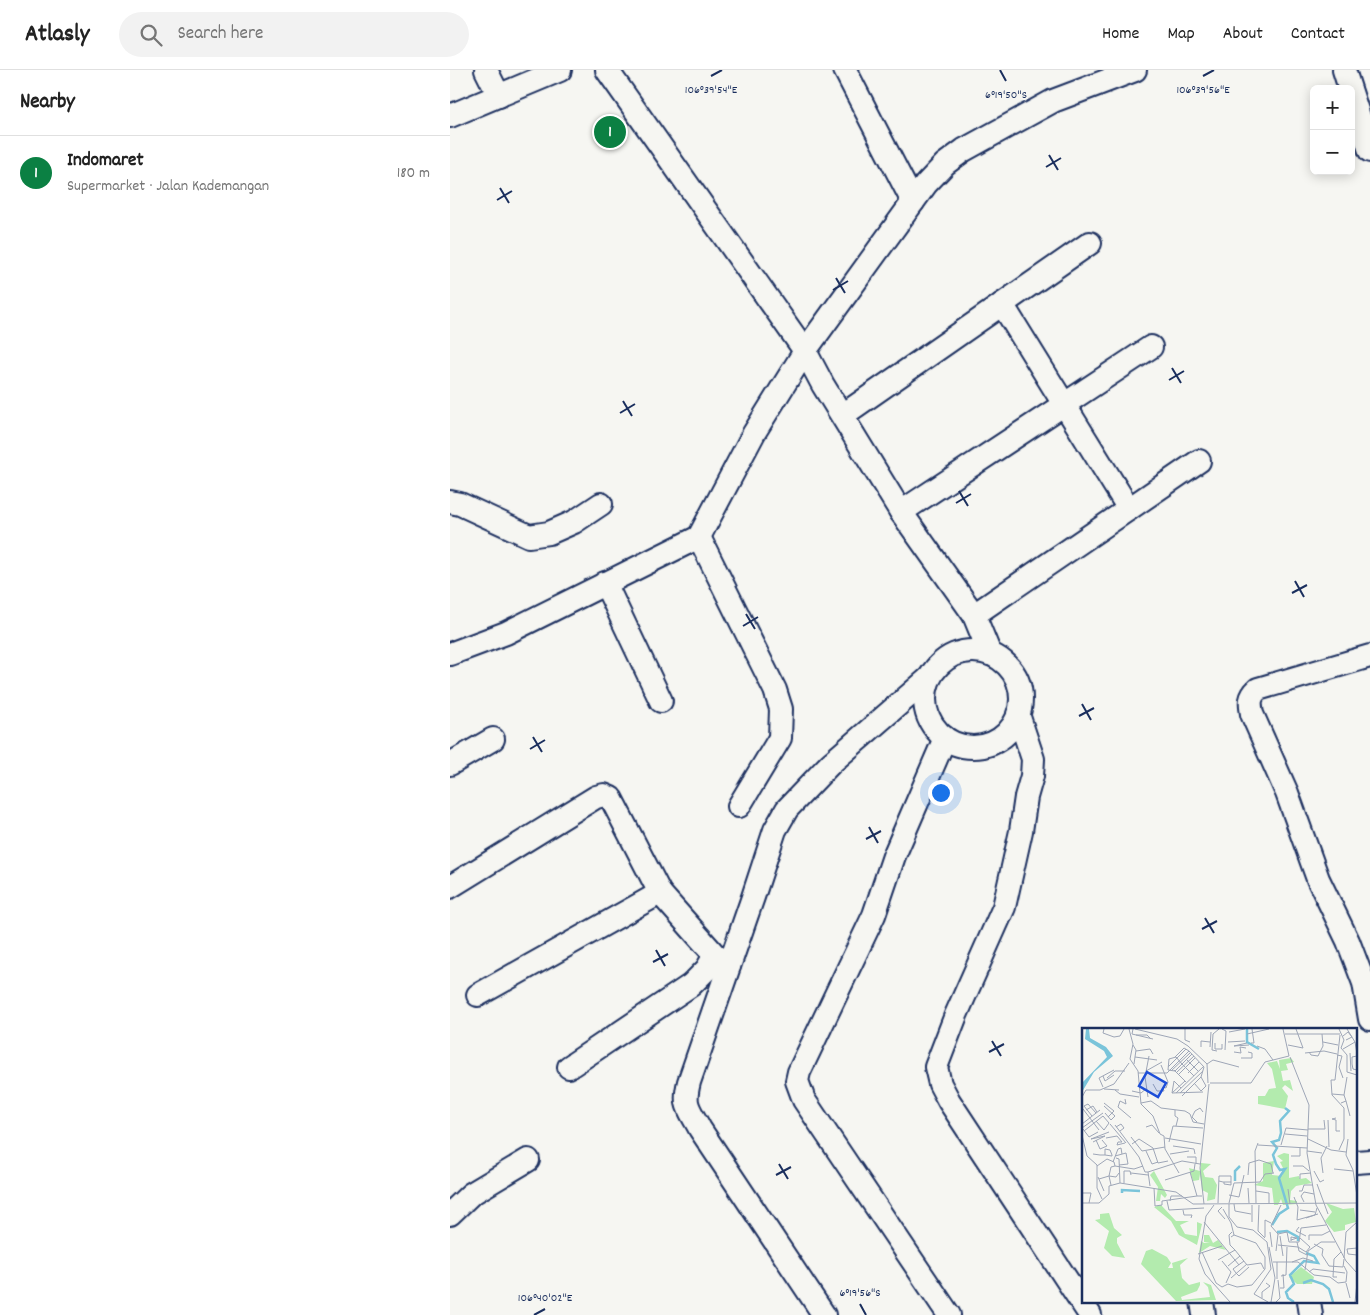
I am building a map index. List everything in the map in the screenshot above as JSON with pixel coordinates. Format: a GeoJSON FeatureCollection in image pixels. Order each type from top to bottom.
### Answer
{"type":"FeatureCollection","features":[{"type":"Feature","properties":{"kind":"street"},"geometry":{"type":"LineString","coordinates":[[486,70],[499,96]]}},
{"type":"Feature","properties":{"kind":"street"},"geometry":{"type":"LineString","coordinates":[[450,116],[560,70]]}},
{"type":"Feature","properties":{"kind":"street"},"geometry":{"type":"LineString","coordinates":[[607,70],[805,351],[823,385],[901,512],[974,615],[990,654]]}},
{"type":"Feature","properties":{"kind":"street"},"geometry":{"type":"LineString","coordinates":[[845,70],[913,202]]}},
{"type":"Feature","properties":{"kind":"street"},"geometry":{"type":"LineString","coordinates":[[450,654],[506,633],[699,537],[754,433],[805,351],[926,184],[945,164],[964,150],[1053,101],[1135,70]]}},
{"type":"Feature","properties":{"kind":"street"},"geometry":{"type":"LineString","coordinates":[[1344,70],[1349,85]]}},
{"type":"Feature","properties":{"kind":"street"},"geometry":{"type":"LineString","coordinates":[[1355,103],[1370,151]]}},
{"type":"Feature","properties":{"kind":"street"},"geometry":{"type":"LineString","coordinates":[[843,415],[1090,243]]}},
{"type":"Feature","properties":{"kind":"street"},"geometry":{"type":"LineString","coordinates":[[1002,304],[1130,509]]}},
{"type":"Feature","properties":{"kind":"street"},"geometry":{"type":"LineString","coordinates":[[901,512],[1151,347]]}},
{"type":"Feature","properties":{"kind":"street"},"geometry":{"type":"LineString","coordinates":[[974,615],[1199,461]]}},
{"type":"Feature","properties":{"kind":"street"},"geometry":{"type":"LineString","coordinates":[[450,502],[460,504],[529,536],[549,534],[574,522],[601,504]]}},
{"type":"Feature","properties":{"kind":"street"},"geometry":{"type":"LineString","coordinates":[[699,537],[775,690],[781,709],[780,738],[739,806]]}},
{"type":"Feature","properties":{"kind":"street"},"geometry":{"type":"LineString","coordinates":[[605,583],[660,701]]}},
{"type":"Feature","properties":{"kind":"street"},"geometry":{"type":"LineString","coordinates":[[824,1315],[700,1128],[685,1097],[722,960],[775,830],[787,809],[831,763],[929,678],[941,662],[959,652],[970,650],[990,654],[1009,668],[1016,678],[1020,689],[1021,702],[1014,724],[998,740],[988,744],[966,746],[955,744],[937,730],[926,711],[925,689],[929,678]]}},
{"type":"Feature","properties":{"kind":"street"},"geometry":{"type":"LineString","coordinates":[[1370,656],[1258,689],[1252,695],[1250,701],[1252,714],[1287,793],[1318,879],[1348,941],[1364,983],[1370,1019]]}},
{"type":"Feature","properties":{"kind":"street"},"geometry":{"type":"LineString","coordinates":[[1018,714],[1033,758],[1032,776],[1026,797],[1022,832],[1004,907],[956,1015],[936,1067],[940,1084],[949,1101],[1089,1314]]}},
{"type":"Feature","properties":{"kind":"street"},"geometry":{"type":"LineString","coordinates":[[945,738],[894,856],[874,915],[798,1072],[797,1081],[804,1100],[949,1315]]}},
{"type":"Feature","properties":{"kind":"street"},"geometry":{"type":"LineString","coordinates":[[450,764],[493,739]]}},
{"type":"Feature","properties":{"kind":"street"},"geometry":{"type":"LineString","coordinates":[[450,887],[596,797],[604,795],[611,798],[660,893],[722,960]]}},
{"type":"Feature","properties":{"kind":"street"},"geometry":{"type":"LineString","coordinates":[[478,995],[660,893]]}},
{"type":"Feature","properties":{"kind":"street"},"geometry":{"type":"LineString","coordinates":[[569,1067],[691,985],[707,968],[722,960]]}},
{"type":"Feature","properties":{"kind":"street"},"geometry":{"type":"LineString","coordinates":[[450,1214],[471,1194],[528,1160]]}},
{"type":"Feature","properties":{"kind":"street"},"geometry":{"type":"LineString","coordinates":[[1202,1302],[1204,1315]]}},
{"type":"Feature","properties":{"kind":"street"},"geometry":{"type":"LineString","coordinates":[[1309,1302],[1311,1315]]}},
{"type":"Feature","properties":{"kind":"place","name":"Indomaret"},"geometry":{"type":"Point","coordinates":[610,132]}}]}
